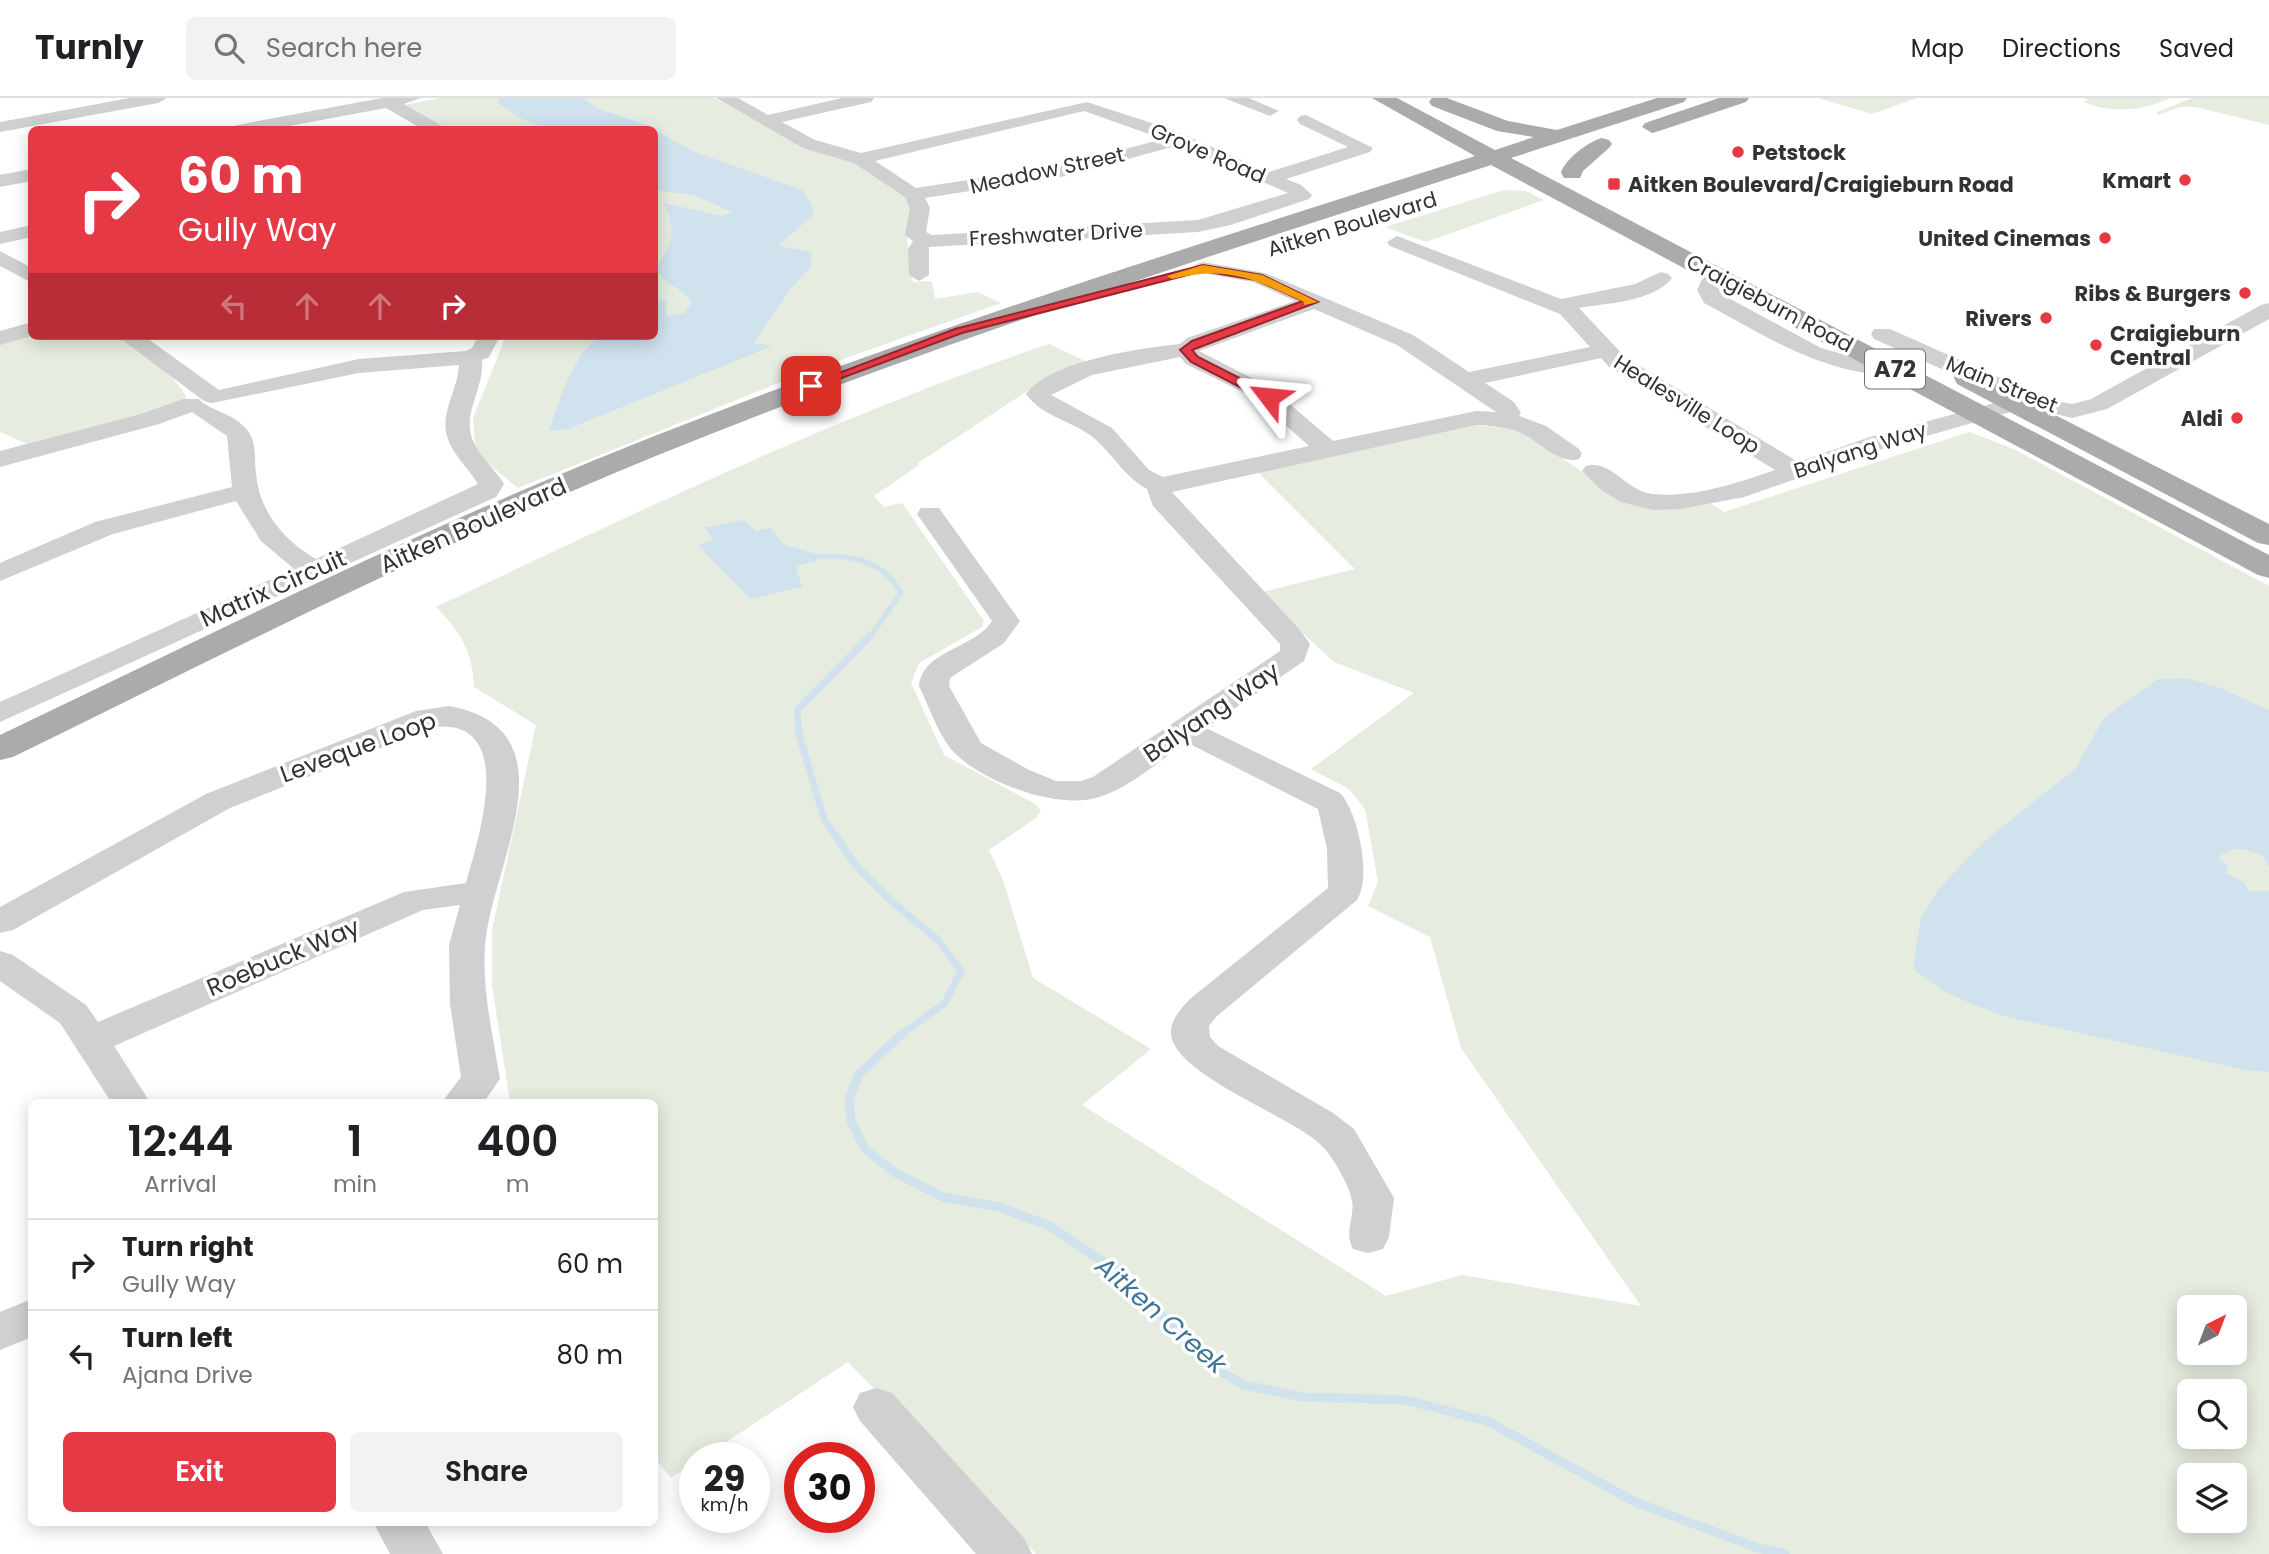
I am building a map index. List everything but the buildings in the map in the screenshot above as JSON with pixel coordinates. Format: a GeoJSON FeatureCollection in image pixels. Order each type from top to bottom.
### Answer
{"type":"FeatureCollection","features":[{"type":"Feature","properties":{"kind":"main road","name":"Craigieburn Road"},"geometry":{"type":"LineString","coordinates":[[1382,98],[1493,156],[1519,159],[1596,186]]}},
{"type":"Feature","properties":{"kind":"main road","name":"Craigieburn Road"},"geometry":{"type":"LineString","coordinates":[[1425,98],[1519,159]]}},
{"type":"Feature","properties":{"kind":"main road"},"geometry":{"type":"LineString","coordinates":[[1425,98],[1504,127],[1560,135]]}},
{"type":"Feature","properties":{"kind":"main road","name":"Aitken Boulevard"},"geometry":{"type":"LineString","coordinates":[[1419,204],[1492,180],[1519,159],[1560,135],[1677,98]]}},
{"type":"Feature","properties":{"kind":"main road"},"geometry":{"type":"LineString","coordinates":[[1492,180],[1537,187],[1572,169],[1602,144],[1739,98]]}},
{"type":"Feature","properties":{"kind":"main road"},"geometry":{"type":"LineString","coordinates":[[1435,175],[1455,159],[1466,141]]}},
{"type":"Feature","properties":{"kind":"main road","name":"Aitken Boulevard"},"geometry":{"type":"LineString","coordinates":[[0,749],[353,579],[552,489],[794,392],[958,331],[1493,156]]}},
{"type":"Feature","properties":{"kind":"main road","name":"Aitken Boulevard"},"geometry":{"type":"LineString","coordinates":[[1519,159],[1562,173]]}},
{"type":"Feature","properties":{"kind":"main road","name":"Craigieburn Road"},"geometry":{"type":"LineString","coordinates":[[1562,173],[1714,273],[2269,568]]}},
{"type":"Feature","properties":{"kind":"main road","name":"Craigieburn Road"},"geometry":{"type":"LineString","coordinates":[[1621,199],[2269,536]]}},
{"type":"Feature","properties":{"kind":"main road","name":"Aitken Boulevard"},"geometry":{"type":"LineString","coordinates":[[958,331],[1203,268],[1257,266],[1348,228]]}},
{"type":"Feature","properties":{"kind":"street"},"geometry":{"type":"LineString","coordinates":[[0,127],[157,98]]}},
{"type":"Feature","properties":{"kind":"street"},"geometry":{"type":"LineString","coordinates":[[295,98],[321,116]]}},
{"type":"Feature","properties":{"kind":"street"},"geometry":{"type":"LineString","coordinates":[[279,126],[412,98]]}},
{"type":"Feature","properties":{"kind":"street"},"geometry":{"type":"LineString","coordinates":[[725,98],[809,144],[860,159],[913,194],[920,208],[915,235],[924,240],[918,250],[919,275]]}},
{"type":"Feature","properties":{"kind":"street"},"geometry":{"type":"LineString","coordinates":[[768,120],[866,98]]}},
{"type":"Feature","properties":{"kind":"street"},"geometry":{"type":"LineString","coordinates":[[1233,98],[1251,105],[1273,105]]}},
{"type":"Feature","properties":{"kind":"street"},"geometry":{"type":"LineString","coordinates":[[389,102],[414,119],[431,126]]}},
{"type":"Feature","properties":{"kind":"street"},"geometry":{"type":"LineString","coordinates":[[860,159],[1087,103]]}},
{"type":"Feature","properties":{"kind":"street","name":"Grove Road"},"geometry":{"type":"LineString","coordinates":[[1087,103],[1179,139],[1302,195]]}},
{"type":"Feature","properties":{"kind":"street"},"geometry":{"type":"LineString","coordinates":[[261,126],[321,116]]}},
{"type":"Feature","properties":{"kind":"street"},"geometry":{"type":"LineString","coordinates":[[1268,178],[1364,148],[1306,120]]}},
{"type":"Feature","properties":{"kind":"street","name":"Meadow Street"},"geometry":{"type":"LineString","coordinates":[[913,194],[1066,170],[1179,139]]}},
{"type":"Feature","properties":{"kind":"street"},"geometry":{"type":"LineString","coordinates":[[0,178],[28,173]]}},
{"type":"Feature","properties":{"kind":"street","name":"Freshwater Drive"},"geometry":{"type":"LineString","coordinates":[[924,240],[1198,226],[1224,221],[1302,195]]}},
{"type":"Feature","properties":{"kind":"street"},"geometry":{"type":"LineString","coordinates":[[0,238],[28,232]]}},
{"type":"Feature","properties":{"kind":"street","name":"Healesville Loop"},"geometry":{"type":"LineString","coordinates":[[1397,242],[1562,305],[1578,317],[1617,362],[1796,471]]}},
{"type":"Feature","properties":{"kind":"street"},"geometry":{"type":"LineString","coordinates":[[0,257],[28,274]]}},
{"type":"Feature","properties":{"kind":"street"},"geometry":{"type":"LineString","coordinates":[[1257,266],[1312,302],[1414,345],[1466,380],[1500,415]]}},
{"type":"Feature","properties":{"kind":"street"},"geometry":{"type":"LineString","coordinates":[[1562,305],[1641,289],[1661,278]]}},
{"type":"Feature","properties":{"kind":"street"},"geometry":{"type":"LineString","coordinates":[[1167,484],[1140,475],[1103,433],[1044,401],[1039,397],[1039,391],[1096,367],[1156,352],[1185,350],[1195,343],[1312,302]]}},
{"type":"Feature","properties":{"kind":"street","name":"Main Street"},"geometry":{"type":"LineString","coordinates":[[1882,334],[2044,406],[2072,411],[2099,404],[2269,310]]}},
{"type":"Feature","properties":{"kind":"street","name":"Main Street"},"geometry":{"type":"LineString","coordinates":[[2087,439],[2082,430],[2090,419],[2269,320]]}},
{"type":"Feature","properties":{"kind":"street"},"geometry":{"type":"LineString","coordinates":[[0,338],[28,330]]}},
{"type":"Feature","properties":{"kind":"street"},"geometry":{"type":"LineString","coordinates":[[136,340],[165,359],[243,442],[246,491],[273,538],[313,569]]}},
{"type":"Feature","properties":{"kind":"street"},"geometry":{"type":"LineString","coordinates":[[0,460],[270,387],[372,364],[470,357],[481,352],[487,340]]}},
{"type":"Feature","properties":{"kind":"street"},"geometry":{"type":"LineString","coordinates":[[1185,350],[1194,359],[1264,393],[1328,450]]}},
{"type":"Feature","properties":{"kind":"street"},"geometry":{"type":"LineString","coordinates":[[1466,380],[1605,350]]}},
{"type":"Feature","properties":{"kind":"street","name":"Matrix Circuit"},"geometry":{"type":"LineString","coordinates":[[0,713],[313,569],[469,501],[490,488],[489,479],[474,465],[458,433],[457,417],[473,370],[470,357]]}},
{"type":"Feature","properties":{"kind":"street","name":"Balyang Way"},"geometry":{"type":"LineString","coordinates":[[923,518],[1006,621],[1001,632],[948,664],[935,676],[934,685],[965,747],[1038,786],[1051,791],[1077,793],[1104,784],[1291,659],[1296,650],[1290,636],[1162,500],[1159,491],[1167,484],[1500,415],[1570,454],[1615,488],[1642,500],[1664,503],[1744,489],[1880,442],[2018,404]]}},
{"type":"Feature","properties":{"kind":"street"},"geometry":{"type":"LineString","coordinates":[[0,573],[104,528],[246,491]]}},
{"type":"Feature","properties":{"kind":"street","name":"Leveque Loop"},"geometry":{"type":"LineString","coordinates":[[0,922],[218,801],[427,718],[449,714],[467,716],[479,724],[500,763],[502,811],[469,929],[467,970],[481,1079],[465,1099]]}},
{"type":"Feature","properties":{"kind":"street"},"geometry":{"type":"LineString","coordinates":[[1185,730],[1316,793],[1327,799],[1336,812],[1347,878],[1345,892],[1194,1016],[1188,1032],[1190,1040],[1205,1055],[1319,1123],[1340,1139],[1373,1198],[1368,1237]]}},
{"type":"Feature","properties":{"kind":"street","name":"Roebuck Way"},"geometry":{"type":"LineString","coordinates":[[92,1040],[416,900],[478,892]]}},
{"type":"Feature","properties":{"kind":"street"},"geometry":{"type":"LineString","coordinates":[[0,963],[62,1005],[92,1040],[129,1099]]}},
{"type":"Feature","properties":{"kind":"street"},"geometry":{"type":"LineString","coordinates":[[0,1332],[28,1319]]}},
{"type":"Feature","properties":{"kind":"street"},"geometry":{"type":"LineString","coordinates":[[876,1407],[1007,1554]]}},
{"type":"Feature","properties":{"kind":"street"},"geometry":{"type":"LineString","coordinates":[[400,1526],[418,1554]]}},
{"type":"Feature","properties":{"kind":"shaded area"},"geometry":{"type":"Polygon","coordinates":[[[441,98],[714,98],[802,145],[856,163],[891,182],[912,202],[907,242],[913,282],[932,281],[935,299],[978,292],[1001,303],[798,375],[518,488],[476,454],[473,418],[504,340],[658,340],[658,126],[442,126],[404,105],[441,98]]]}},
{"type":"Feature","properties":{"kind":"shaded area"},"geometry":{"type":"Polygon","coordinates":[[[1818,98],[1917,98],[1872,114],[1818,98]]]}},
{"type":"Feature","properties":{"kind":"shaded area"},"geometry":{"type":"Polygon","coordinates":[[[2083,98],[2171,98],[2149,106],[2117,109],[2095,106],[2083,102],[2089,100],[2083,98]]]}},
{"type":"Feature","properties":{"kind":"shaded area"},"geometry":{"type":"Polygon","coordinates":[[[2192,98],[2269,98],[2269,125],[2196,107],[2180,107],[2158,115],[2157,112],[2192,98]]]}},
{"type":"Feature","properties":{"kind":"shaded area"},"geometry":{"type":"Polygon","coordinates":[[[1504,190],[1526,191],[1544,200],[1426,242],[1385,227],[1504,190]]]}},
{"type":"Feature","properties":{"kind":"shaded area"},"geometry":{"type":"Polygon","coordinates":[[[28,337],[28,340],[123,340],[167,373],[187,400],[183,404],[30,445],[0,432],[0,341],[28,337]]]}},
{"type":"Feature","properties":{"kind":"shaded area"},"geometry":{"type":"Polygon","coordinates":[[[1049,344],[1092,364],[1038,384],[918,463],[919,465],[874,496],[884,507],[902,503],[984,621],[982,627],[919,663],[911,683],[944,755],[1035,804],[1041,810],[1036,818],[989,850],[1003,880],[1033,978],[1151,1049],[1082,1105],[1386,1296],[1462,1275],[1641,1306],[1461,1048],[1430,937],[1368,906],[1378,882],[1365,809],[1349,789],[1311,769],[1414,693],[1334,662],[1259,593],[1355,569],[1257,471],[1475,425],[1521,430],[1605,488],[1708,502],[1724,512],[1969,432],[2014,449],[2269,586],[2269,1554],[1036,1554],[848,1362],[726,1442],[679,1442],[679,1473],[671,1478],[658,1462],[658,1099],[510,1099],[492,985],[492,930],[536,725],[474,687],[471,663],[464,643],[436,607],[815,433],[1049,344]]]}},
{"type":"Feature","properties":{"kind":"water"},"geometry":{"type":"Polygon","coordinates":[[[500,98],[583,98],[597,108],[649,126],[540,126],[520,118],[498,103],[500,98]]]}},
{"type":"Feature","properties":{"kind":"water"},"geometry":{"type":"Polygon","coordinates":[[[658,131],[692,151],[802,190],[812,205],[813,215],[778,246],[812,252],[811,266],[789,291],[754,343],[772,346],[568,429],[549,431],[577,362],[595,341],[658,340],[658,298],[666,302],[666,316],[684,313],[692,304],[684,293],[663,279],[658,272],[658,265],[666,251],[672,229],[664,203],[721,216],[732,212],[693,195],[658,190],[658,131]]]}},
{"type":"Feature","properties":{"kind":"water"},"geometry":{"type":"Polygon","coordinates":[[[744,520],[756,531],[770,528],[785,545],[820,555],[816,561],[796,566],[802,587],[750,599],[698,545],[714,540],[704,528],[744,520]]]}},
{"type":"Feature","properties":{"kind":"water"},"geometry":{"type":"Polygon","coordinates":[[[2186,678],[2220,688],[2269,710],[2269,867],[2262,855],[2245,850],[2229,851],[2218,858],[2228,866],[2226,873],[2245,883],[2248,891],[2269,891],[2269,1072],[2245,1070],[2000,1015],[1949,994],[1913,969],[1921,918],[1939,889],[1960,866],[1988,838],[2075,769],[2104,718],[2158,679],[2186,678]]]}},
{"type":"Feature","properties":{"kind":"waterway","name":"Aitken Creek"},"geometry":{"type":"LineString","coordinates":[[811,557],[838,556],[862,561],[884,572],[893,581],[901,593],[870,637]]}},
{"type":"Feature","properties":{"kind":"waterway","name":"Aitken Creek"},"geometry":{"type":"LineString","coordinates":[[871,635],[797,710],[799,734],[824,819],[857,867],[891,901],[938,940],[961,971],[945,1003],[900,1035]]}},
{"type":"Feature","properties":{"kind":"waterway","name":"Aitken Creek"},"geometry":{"type":"LineString","coordinates":[[903,1033],[858,1075],[849,1100],[851,1121],[865,1149],[894,1172],[943,1197],[999,1207],[1050,1226],[1120,1273],[1212,1367],[1244,1385],[1303,1397],[1405,1400],[1487,1421],[1635,1502],[1758,1548],[1785,1554]]}},
{"type":"Feature","properties":{"kind":"slow traffic"},"geometry":{"type":"LineString","coordinates":[[1172,276],[1203,268],[1229,271],[1258,277],[1312,302],[1308,303]]}},
{"type":"Feature","properties":{"kind":"place","name":"Petstock"},"geometry":{"type":"Point","coordinates":[1738,152]}},
{"type":"Feature","properties":{"kind":"place","name":"Kmart"},"geometry":{"type":"Point","coordinates":[2185,180]}},
{"type":"Feature","properties":{"kind":"place","name":"Aitken Boulevard/Craigieburn Road"},"geometry":{"type":"Point","coordinates":[1614,184]}},
{"type":"Feature","properties":{"kind":"place","name":"United Cinemas"},"geometry":{"type":"Point","coordinates":[2105,238]}},
{"type":"Feature","properties":{"kind":"place","name":"Ribs & Burgers"},"geometry":{"type":"Point","coordinates":[2245,293]}},
{"type":"Feature","properties":{"kind":"place","name":"Rivers"},"geometry":{"type":"Point","coordinates":[2046,318]}},
{"type":"Feature","properties":{"kind":"place","name":"Craigieburn Central"},"geometry":{"type":"Point","coordinates":[2096,345]}},
{"type":"Feature","properties":{"kind":"place","name":"Aldi"},"geometry":{"type":"Point","coordinates":[2237,418]}},
{"type":"Feature","properties":{"kind":"route"},"geometry":{"type":"LineString","coordinates":[[811,386],[958,331],[1203,268],[1258,277],[1312,302],[1195,343],[1185,350],[1194,359],[1269,397]]}}]}
